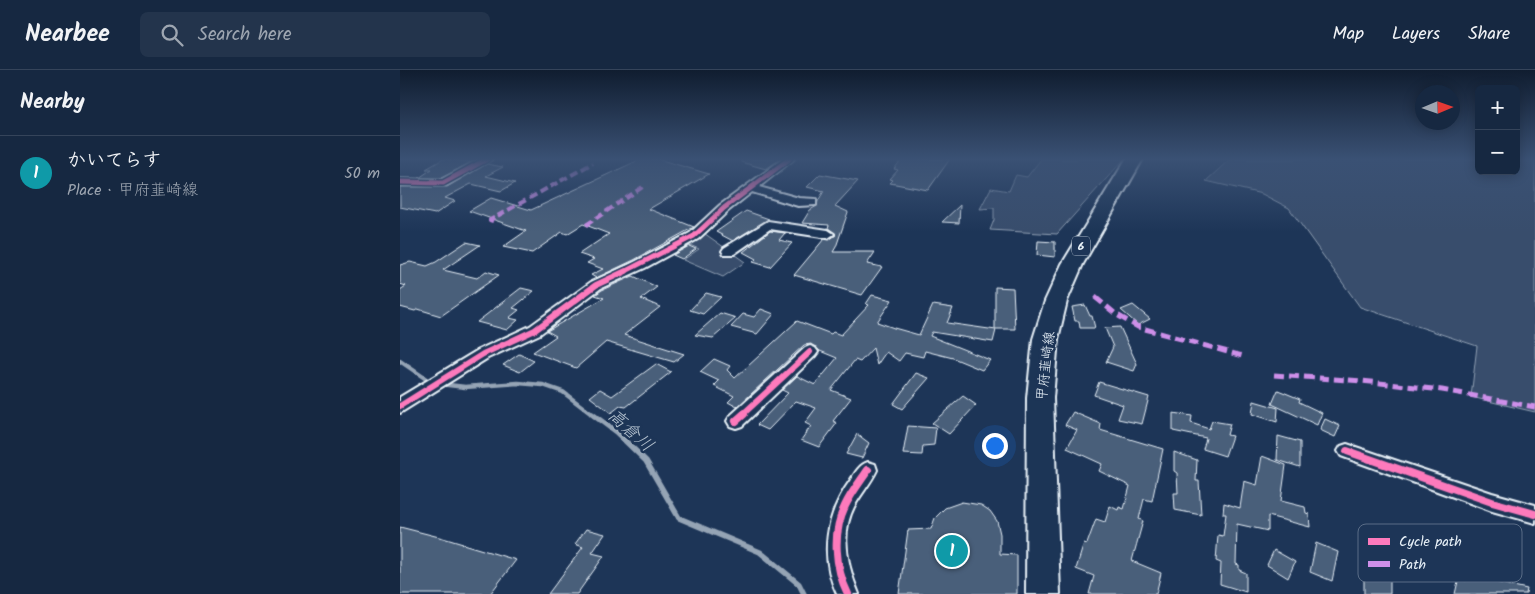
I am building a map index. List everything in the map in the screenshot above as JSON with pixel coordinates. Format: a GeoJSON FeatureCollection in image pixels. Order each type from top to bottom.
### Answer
{"type":"FeatureCollection","features":[{"type":"Feature","properties":{"kind":"main road","name":"甲府韮崎線"},"geometry":{"type":"LineString","coordinates":[[1043,594],[1040,380],[1045,342],[1055,302],[1073,260],[1119,183]]}},
{"type":"Feature","properties":{"kind":"street"},"geometry":{"type":"LineString","coordinates":[[431,183],[444,183]]}},
{"type":"Feature","properties":{"kind":"street"},"geometry":{"type":"LineString","coordinates":[[400,406],[443,377],[535,330],[596,285],[640,265],[694,236],[701,231],[706,222],[756,183]]}},
{"type":"Feature","properties":{"kind":"street"},"geometry":{"type":"LineString","coordinates":[[750,188],[798,202],[812,202]]}},
{"type":"Feature","properties":{"kind":"street"},"geometry":{"type":"LineString","coordinates":[[729,251],[768,225],[828,234]]}},
{"type":"Feature","properties":{"kind":"street"},"geometry":{"type":"LineString","coordinates":[[736,421],[810,352]]}},
{"type":"Feature","properties":{"kind":"street"},"geometry":{"type":"LineString","coordinates":[[1347,451],[1492,502],[1535,514]]}},
{"type":"Feature","properties":{"kind":"street"},"geometry":{"type":"LineString","coordinates":[[848,594],[837,564],[838,538],[843,509],[868,470]]}},
{"type":"Feature","properties":{"kind":"shaded area"},"geometry":{"type":"Polygon","coordinates":[[[1012,183],[1102,183],[1057,234],[990,230],[994,220],[994,208],[980,209],[991,188],[1009,191],[1012,183]]]}},
{"type":"Feature","properties":{"kind":"shaded area"},"geometry":{"type":"Polygon","coordinates":[[[1217,183],[1535,183],[1535,412],[1471,397],[1477,346],[1360,307],[1289,208],[1262,194],[1217,183]]]}},
{"type":"Feature","properties":{"kind":"shaded area"},"geometry":{"type":"Polygon","coordinates":[[[701,231],[745,262],[723,277],[683,260],[699,249],[683,242],[701,231]]]}},
{"type":"Feature","properties":{"kind":"building"},"geometry":{"type":"Polygon","coordinates":[[[453,183],[514,183],[501,191],[471,184],[445,198],[455,201],[435,214],[400,207],[400,187],[447,187],[453,183]]]}},
{"type":"Feature","properties":{"kind":"building"},"geometry":{"type":"Polygon","coordinates":[[[588,183],[693,183],[649,209],[694,227],[634,260],[596,278],[591,275],[603,269],[587,263],[594,259],[579,254],[609,234],[583,224],[567,234],[562,232],[532,253],[503,247],[526,231],[469,211],[491,198],[531,210],[588,183]]]}},
{"type":"Feature","properties":{"kind":"building"},"geometry":{"type":"Polygon","coordinates":[[[811,183],[856,183],[835,206],[848,212],[833,252],[875,252],[867,264],[882,267],[862,295],[794,275],[824,239],[829,240],[836,235],[828,228],[829,225],[802,223],[810,210],[817,206],[824,191],[807,187],[811,183]]]}},
{"type":"Feature","properties":{"kind":"building"},"geometry":{"type":"Polygon","coordinates":[[[892,183],[933,183],[928,190],[892,183]]]}},
{"type":"Feature","properties":{"kind":"building"},"geometry":{"type":"Polygon","coordinates":[[[960,205],[959,223],[942,222],[960,205]]]}},
{"type":"Feature","properties":{"kind":"building"},"geometry":{"type":"Polygon","coordinates":[[[746,211],[769,219],[733,241],[716,232],[746,211]]]}},
{"type":"Feature","properties":{"kind":"building"},"geometry":{"type":"Polygon","coordinates":[[[770,231],[785,233],[779,240],[792,243],[770,267],[753,262],[756,259],[743,252],[770,231]]]}},
{"type":"Feature","properties":{"kind":"building"},"geometry":{"type":"Polygon","coordinates":[[[1038,241],[1055,242],[1055,257],[1037,255],[1038,241]]]}},
{"type":"Feature","properties":{"kind":"building"},"geometry":{"type":"Polygon","coordinates":[[[466,242],[480,245],[443,270],[477,278],[486,271],[499,275],[441,316],[418,309],[415,311],[400,307],[400,290],[406,286],[400,284],[400,265],[410,262],[427,266],[466,242]]]}},
{"type":"Feature","properties":{"kind":"building"},"geometry":{"type":"Polygon","coordinates":[[[689,246],[696,249],[682,259],[673,255],[689,246]]]}},
{"type":"Feature","properties":{"kind":"building"},"geometry":{"type":"Polygon","coordinates":[[[633,276],[657,287],[641,299],[660,307],[624,335],[684,354],[674,362],[606,342],[576,368],[533,352],[556,336],[547,331],[604,298],[595,295],[602,290],[633,276]]]}},
{"type":"Feature","properties":{"kind":"building"},"geometry":{"type":"Polygon","coordinates":[[[995,287],[1013,288],[1015,329],[995,329],[995,287]]]}},
{"type":"Feature","properties":{"kind":"building"},"geometry":{"type":"Polygon","coordinates":[[[521,288],[534,291],[513,308],[519,310],[509,318],[518,320],[507,330],[477,322],[521,288]]]}},
{"type":"Feature","properties":{"kind":"building"},"geometry":{"type":"Polygon","coordinates":[[[706,293],[721,297],[703,314],[690,310],[706,293]]]}},
{"type":"Feature","properties":{"kind":"building"},"geometry":{"type":"Polygon","coordinates":[[[872,295],[892,300],[877,322],[894,328],[919,335],[933,305],[953,308],[947,323],[996,330],[993,342],[932,332],[930,336],[990,360],[982,370],[953,358],[925,351],[923,357],[905,353],[899,361],[886,352],[877,365],[873,348],[860,362],[855,360],[831,390],[851,398],[833,421],[837,423],[819,447],[801,440],[811,426],[805,423],[816,408],[796,401],[768,430],[757,425],[788,393],[782,390],[797,376],[815,385],[837,358],[820,351],[811,344],[804,345],[737,407],[728,402],[734,396],[714,386],[719,381],[700,372],[714,359],[730,366],[727,370],[735,378],[797,321],[831,334],[833,332],[841,335],[869,305],[866,304],[872,295]]]}},
{"type":"Feature","properties":{"kind":"building"},"geometry":{"type":"Polygon","coordinates":[[[1085,305],[1090,316],[1092,316],[1095,328],[1080,328],[1079,321],[1075,321],[1072,307],[1085,305]]]}},
{"type":"Feature","properties":{"kind":"building"},"geometry":{"type":"Polygon","coordinates":[[[1133,305],[1150,319],[1138,325],[1121,310],[1133,305]]]}},
{"type":"Feature","properties":{"kind":"building"},"geometry":{"type":"Polygon","coordinates":[[[761,309],[774,314],[757,334],[731,327],[743,314],[754,317],[761,309]]]}},
{"type":"Feature","properties":{"kind":"building"},"geometry":{"type":"Polygon","coordinates":[[[720,313],[736,318],[713,338],[695,335],[720,313]]]}},
{"type":"Feature","properties":{"kind":"building"},"geometry":{"type":"Polygon","coordinates":[[[1120,327],[1137,364],[1134,371],[1106,362],[1113,347],[1105,328],[1120,327]]]}},
{"type":"Feature","properties":{"kind":"building"},"geometry":{"type":"Polygon","coordinates":[[[519,354],[534,361],[520,372],[503,365],[519,354]]]}},
{"type":"Feature","properties":{"kind":"building"},"geometry":{"type":"Polygon","coordinates":[[[656,364],[671,372],[626,407],[620,406],[611,413],[590,397],[600,389],[612,396],[656,364]]]}},
{"type":"Feature","properties":{"kind":"building"},"geometry":{"type":"Polygon","coordinates":[[[916,373],[929,378],[902,409],[893,404],[916,373]]]}},
{"type":"Feature","properties":{"kind":"building"},"geometry":{"type":"Polygon","coordinates":[[[1099,382],[1149,397],[1142,424],[1118,419],[1123,405],[1094,395],[1099,382]]]}},
{"type":"Feature","properties":{"kind":"building"},"geometry":{"type":"Polygon","coordinates":[[[1278,390],[1300,399],[1299,402],[1322,413],[1317,425],[1272,404],[1278,390]]]}},
{"type":"Feature","properties":{"kind":"building"},"geometry":{"type":"Polygon","coordinates":[[[963,396],[976,405],[949,434],[932,423],[963,396]]]}},
{"type":"Feature","properties":{"kind":"building"},"geometry":{"type":"Polygon","coordinates":[[[1254,401],[1278,408],[1277,422],[1252,414],[1254,401]]]}},
{"type":"Feature","properties":{"kind":"building"},"geometry":{"type":"Polygon","coordinates":[[[1073,412],[1101,424],[1100,430],[1163,449],[1152,501],[1144,499],[1139,519],[1143,521],[1132,561],[1161,573],[1156,594],[1089,594],[1094,576],[1076,569],[1084,543],[1087,544],[1096,519],[1105,522],[1110,506],[1118,510],[1119,507],[1124,509],[1130,486],[1099,471],[1102,464],[1067,448],[1077,430],[1065,425],[1073,412]]]}},
{"type":"Feature","properties":{"kind":"building"},"geometry":{"type":"Polygon","coordinates":[[[1173,413],[1192,416],[1191,423],[1209,429],[1212,421],[1230,424],[1227,435],[1232,436],[1225,456],[1203,449],[1206,438],[1173,431],[1173,413]]]}},
{"type":"Feature","properties":{"kind":"building"},"geometry":{"type":"Polygon","coordinates":[[[1325,419],[1340,426],[1335,437],[1320,430],[1325,419]]]}},
{"type":"Feature","properties":{"kind":"building"},"geometry":{"type":"Polygon","coordinates":[[[908,426],[936,428],[934,445],[923,446],[922,455],[903,454],[908,426]]]}},
{"type":"Feature","properties":{"kind":"building"},"geometry":{"type":"Polygon","coordinates":[[[857,434],[869,443],[862,458],[846,454],[857,434]]]}},
{"type":"Feature","properties":{"kind":"building"},"geometry":{"type":"Polygon","coordinates":[[[1278,436],[1300,442],[1300,467],[1277,460],[1278,436]]]}},
{"type":"Feature","properties":{"kind":"building"},"geometry":{"type":"Polygon","coordinates":[[[1174,452],[1197,460],[1196,481],[1199,481],[1201,515],[1175,510],[1174,493],[1178,493],[1177,473],[1174,471],[1174,452]]]}},
{"type":"Feature","properties":{"kind":"building"},"geometry":{"type":"Polygon","coordinates":[[[1262,456],[1286,465],[1281,501],[1305,507],[1306,513],[1309,514],[1310,527],[1268,516],[1268,531],[1237,524],[1236,564],[1239,565],[1239,570],[1246,573],[1246,592],[1220,584],[1221,563],[1216,561],[1218,535],[1223,536],[1226,514],[1223,514],[1224,503],[1240,508],[1244,481],[1257,485],[1262,456]]]}},
{"type":"Feature","properties":{"kind":"building"},"geometry":{"type":"Polygon","coordinates":[[[962,502],[981,505],[990,511],[997,521],[1000,534],[1000,554],[1017,555],[1017,594],[899,594],[908,530],[931,529],[935,518],[945,508],[962,502]]]}},
{"type":"Feature","properties":{"kind":"building"},"geometry":{"type":"Polygon","coordinates":[[[400,527],[516,560],[490,594],[400,594],[400,527]]]}},
{"type":"Feature","properties":{"kind":"building"},"geometry":{"type":"Polygon","coordinates":[[[586,529],[605,534],[592,553],[604,556],[577,594],[548,594],[583,547],[575,544],[586,529]]]}},
{"type":"Feature","properties":{"kind":"building"},"geometry":{"type":"Polygon","coordinates":[[[1316,543],[1338,552],[1332,581],[1310,572],[1316,543]]]}},
{"type":"Feature","properties":{"kind":"building"},"geometry":{"type":"Polygon","coordinates":[[[1274,550],[1295,562],[1288,578],[1267,565],[1274,550]]]}},
{"type":"Feature","properties":{"kind":"building"},"geometry":{"type":"Polygon","coordinates":[[[1364,582],[1390,582],[1390,594],[1364,594],[1364,582]]]}},
{"type":"Feature","properties":{"kind":"building"},"geometry":{"type":"Polygon","coordinates":[[[1458,582],[1495,582],[1527,589],[1526,594],[1455,594],[1458,582]]]}},
{"type":"Feature","properties":{"kind":"waterway","name":"高倉川"},"geometry":{"type":"LineString","coordinates":[[400,361],[432,383]]}},
{"type":"Feature","properties":{"kind":"waterway","name":"高倉川"},"geometry":{"type":"LineString","coordinates":[[440,384],[465,387],[518,383],[543,385],[563,392],[593,415]]}},
{"type":"Feature","properties":{"kind":"waterway","name":"高倉川"},"geometry":{"type":"LineString","coordinates":[[592,414],[616,432],[646,461],[679,518],[760,552],[799,584],[804,594]]}},
{"type":"Feature","properties":{"kind":"marked path"},"geometry":{"type":"LineString","coordinates":[[493,221],[490,220],[558,183]]}},
{"type":"Feature","properties":{"kind":"marked path"},"geometry":{"type":"LineString","coordinates":[[586,225],[644,186]]}},
{"type":"Feature","properties":{"kind":"marked path"},"geometry":{"type":"LineString","coordinates":[[1095,297],[1117,315],[1138,327],[1246,357]]}},
{"type":"Feature","properties":{"kind":"marked path"},"geometry":{"type":"LineString","coordinates":[[1274,375],[1362,381],[1442,390],[1535,407]]}},
{"type":"Feature","properties":{"kind":"cycle path"},"geometry":{"type":"LineString","coordinates":[[400,406],[443,377],[483,354],[535,330],[596,285],[640,265],[694,236],[724,208],[757,183]]}},
{"type":"Feature","properties":{"kind":"cycle path"},"geometry":{"type":"LineString","coordinates":[[736,421],[810,352]]}},
{"type":"Feature","properties":{"kind":"cycle path"},"geometry":{"type":"LineString","coordinates":[[1347,451],[1492,502],[1535,514]]}},
{"type":"Feature","properties":{"kind":"cycle path"},"geometry":{"type":"LineString","coordinates":[[848,594],[843,585],[838,564],[838,531],[845,505],[868,470]]}},
{"type":"Feature","properties":{"kind":"place","name":"かいてらす"},"geometry":{"type":"Point","coordinates":[952,551]}}]}
